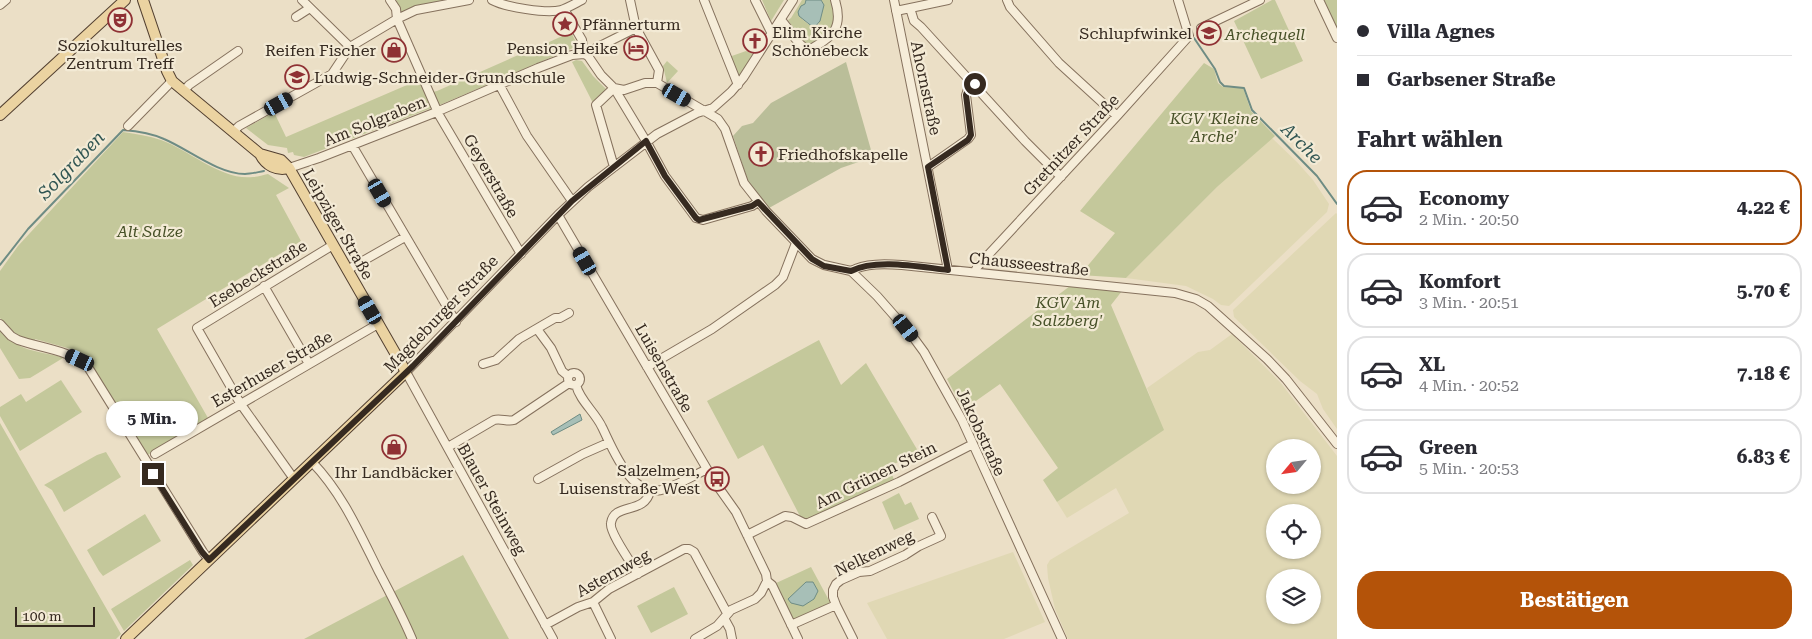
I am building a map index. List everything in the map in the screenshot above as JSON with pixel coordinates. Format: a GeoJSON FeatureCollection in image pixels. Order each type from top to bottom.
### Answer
{"type":"FeatureCollection","features":[{"type":"Feature","properties":{"kind":"main road"},"geometry":{"type":"LineString","coordinates":[[0,115],[125,0]]}},
{"type":"Feature","properties":{"kind":"main road","name":"Leipziger Straße"},"geometry":{"type":"LineString","coordinates":[[142,0],[167,72],[172,81],[260,154],[281,160],[289,168],[406,372]]}},
{"type":"Feature","properties":{"kind":"main road","name":"Magdeburger Straße"},"geometry":{"type":"LineString","coordinates":[[126,639],[406,372]]}},
{"type":"Feature","properties":{"kind":"street"},"geometry":{"type":"LineString","coordinates":[[0,5],[6,0]]}},
{"type":"Feature","properties":{"kind":"street"},"geometry":{"type":"LineString","coordinates":[[302,0],[350,47]]}},
{"type":"Feature","properties":{"kind":"street","name":"Geyerstraße"},"geometry":{"type":"LineString","coordinates":[[390,0],[396,9],[397,19],[438,111],[521,254]]}},
{"type":"Feature","properties":{"kind":"street"},"geometry":{"type":"LineString","coordinates":[[233,132],[241,125],[332,74],[350,47],[397,19],[416,10],[469,0]]}},
{"type":"Feature","properties":{"kind":"street"},"geometry":{"type":"LineString","coordinates":[[492,0],[499,4],[516,8],[555,11],[564,9],[582,0]]}},
{"type":"Feature","properties":{"kind":"street"},"geometry":{"type":"LineString","coordinates":[[614,88],[624,90],[646,82],[657,83],[659,70],[636,28],[630,0]]}},
{"type":"Feature","properties":{"kind":"street"},"geometry":{"type":"LineString","coordinates":[[704,0],[738,84]]}},
{"type":"Feature","properties":{"kind":"street"},"geometry":{"type":"LineString","coordinates":[[755,0],[772,34]]}},
{"type":"Feature","properties":{"kind":"street","name":"Magdeburger Straße"},"geometry":{"type":"LineString","coordinates":[[406,372],[572,201],[646,141],[663,130],[713,108],[738,84],[793,0]]}},
{"type":"Feature","properties":{"kind":"street"},"geometry":{"type":"LineString","coordinates":[[781,20],[802,47],[809,50],[833,33],[839,14],[834,0]]}},
{"type":"Feature","properties":{"kind":"street","name":"Ahornstraße"},"geometry":{"type":"LineString","coordinates":[[894,0],[948,270]]}},
{"type":"Feature","properties":{"kind":"street"},"geometry":{"type":"LineString","coordinates":[[896,11],[948,0]]}},
{"type":"Feature","properties":{"kind":"street"},"geometry":{"type":"LineString","coordinates":[[1007,0],[1010,6],[1059,63],[1117,116]]}},
{"type":"Feature","properties":{"kind":"street","name":"Gretnitzer Straße"},"geometry":{"type":"LineString","coordinates":[[974,272],[976,267],[1189,36],[1178,0]]}},
{"type":"Feature","properties":{"kind":"street"},"geometry":{"type":"LineString","coordinates":[[1201,28],[1260,0]]}},
{"type":"Feature","properties":{"kind":"street"},"geometry":{"type":"LineString","coordinates":[[1319,0],[1337,38]]}},
{"type":"Feature","properties":{"kind":"street"},"geometry":{"type":"LineString","coordinates":[[296,17],[310,8]]}},
{"type":"Feature","properties":{"kind":"street"},"geometry":{"type":"LineString","coordinates":[[910,8],[914,21],[922,27],[975,84],[1025,141],[1061,176]]}},
{"type":"Feature","properties":{"kind":"street"},"geometry":{"type":"LineString","coordinates":[[564,9],[582,40],[584,54],[588,56],[601,75],[614,88],[665,176],[696,218],[699,220],[752,206],[758,202]]}},
{"type":"Feature","properties":{"kind":"street","name":"Am Solgraben"},"geometry":{"type":"LineString","coordinates":[[289,168],[438,111],[570,56],[584,54],[636,28]]}},
{"type":"Feature","properties":{"kind":"street"},"geometry":{"type":"LineString","coordinates":[[184,91],[189,85],[238,52]]}},
{"type":"Feature","properties":{"kind":"street"},"geometry":{"type":"LineString","coordinates":[[128,126],[172,81]]}},
{"type":"Feature","properties":{"kind":"street","name":"Chausseestraße"},"geometry":{"type":"LineString","coordinates":[[657,83],[715,116],[722,123],[741,177],[758,202],[796,243],[818,262],[828,267],[851,271],[857,268],[886,265],[974,272],[1175,293],[1200,300],[1281,373],[1337,444]]}},
{"type":"Feature","properties":{"kind":"street"},"geometry":{"type":"LineString","coordinates":[[499,84],[527,136],[572,201]]}},
{"type":"Feature","properties":{"kind":"street"},"geometry":{"type":"LineString","coordinates":[[928,167],[968,140],[971,135],[966,95],[968,89],[975,84]]}},
{"type":"Feature","properties":{"kind":"street"},"geometry":{"type":"LineString","coordinates":[[614,88],[596,105],[614,166]]}},
{"type":"Feature","properties":{"kind":"street"},"geometry":{"type":"LineString","coordinates":[[352,145],[456,322]]}},
{"type":"Feature","properties":{"kind":"street","name":"Luisenstraße"},"geometry":{"type":"LineString","coordinates":[[558,215],[707,469],[736,512],[766,574],[767,581],[772,584],[798,639]]}},
{"type":"Feature","properties":{"kind":"street"},"geometry":{"type":"LineString","coordinates":[[347,270],[405,237]]}},
{"type":"Feature","properties":{"kind":"street"},"geometry":{"type":"LineString","coordinates":[[647,367],[752,302],[783,277],[796,243]]}},
{"type":"Feature","properties":{"kind":"street","name":"Esebeckstraße"},"geometry":{"type":"LineString","coordinates":[[240,404],[197,328],[333,245]]}},
{"type":"Feature","properties":{"kind":"street","name":"Jakobstraße"},"geometry":{"type":"LineString","coordinates":[[851,271],[896,316],[919,344],[946,390],[973,444],[1062,639]]}},
{"type":"Feature","properties":{"kind":"street"},"geometry":{"type":"LineString","coordinates":[[264,286],[309,364]]}},
{"type":"Feature","properties":{"kind":"street"},"geometry":{"type":"LineString","coordinates":[[483,364],[496,360],[519,339],[555,318],[560,318],[569,313]]}},
{"type":"Feature","properties":{"kind":"street"},"geometry":{"type":"LineString","coordinates":[[0,324],[11,336],[18,340],[70,355],[88,367],[202,552],[209,560]]}},
{"type":"Feature","properties":{"kind":"street","name":"Esterhuser Straße"},"geometry":{"type":"LineString","coordinates":[[155,454],[378,324]]}},
{"type":"Feature","properties":{"kind":"street"},"geometry":{"type":"LineString","coordinates":[[536,329],[551,348],[562,371],[596,416],[608,443],[625,471],[637,482],[650,491],[664,490],[707,469]]}},
{"type":"Feature","properties":{"kind":"street","name":"Blauer Steinweg"},"geometry":{"type":"LineString","coordinates":[[406,372],[553,639]]}},
{"type":"Feature","properties":{"kind":"street"},"geometry":{"type":"LineString","coordinates":[[448,447],[494,420],[514,420],[571,381]]}},
{"type":"Feature","properties":{"kind":"street"},"geometry":{"type":"LineString","coordinates":[[240,404],[294,479]]}},
{"type":"Feature","properties":{"kind":"street"},"geometry":{"type":"LineString","coordinates":[[538,479],[583,454],[608,443]]}},
{"type":"Feature","properties":{"kind":"street","name":"Am Grünen Stein"},"geometry":{"type":"LineString","coordinates":[[746,535],[785,516],[792,517],[806,524],[899,482],[973,444]]}},
{"type":"Feature","properties":{"kind":"street"},"geometry":{"type":"LineString","coordinates":[[312,462],[330,482],[345,505],[396,603],[412,639]]}},
{"type":"Feature","properties":{"kind":"street"},"geometry":{"type":"LineString","coordinates":[[638,574],[613,534],[610,525],[616,512],[632,509],[641,504],[650,495],[650,491]]}},
{"type":"Feature","properties":{"kind":"street","name":"Nelkenweg"},"geometry":{"type":"LineString","coordinates":[[836,605],[833,590],[841,580],[859,572],[870,571],[906,556],[919,546],[941,536],[932,517]]}},
{"type":"Feature","properties":{"kind":"street","name":"Asternweg"},"geometry":{"type":"LineString","coordinates":[[545,625],[578,607],[593,602],[609,589],[689,549],[694,552],[725,616]]}},
{"type":"Feature","properties":{"kind":"street"},"geometry":{"type":"LineString","coordinates":[[695,639],[717,626],[731,610],[755,599],[765,588],[767,581]]}},
{"type":"Feature","properties":{"kind":"street"},"geometry":{"type":"LineString","coordinates":[[593,602],[611,639]]}},
{"type":"Feature","properties":{"kind":"street"},"geometry":{"type":"LineString","coordinates":[[791,625],[836,605],[853,639]]}},
{"type":"Feature","properties":{"kind":"street"},"geometry":{"type":"LineString","coordinates":[[725,616],[732,639]]}},
{"type":"Feature","properties":{"kind":"shaded area"},"geometry":{"type":"Polygon","coordinates":[[[1272,138],[1313,180],[1329,204],[1327,212],[1229,306],[1221,305],[1186,286],[1126,278],[1217,187],[1272,138]]]}},
{"type":"Feature","properties":{"kind":"shaded area"},"geometry":{"type":"Polygon","coordinates":[[[1336,213],[1337,429],[1323,409],[1317,394],[1300,381],[1234,317],[1233,310],[1336,213]]]}},
{"type":"Feature","properties":{"kind":"shaded area"},"geometry":{"type":"Polygon","coordinates":[[[1232,334],[1280,382],[1337,456],[1337,639],[1068,639],[1055,609],[1047,565],[1050,560],[1129,513],[1116,488],[1067,518],[1057,502],[1163,430],[1147,388],[1198,352],[1210,350],[1232,334]]]}},
{"type":"Feature","properties":{"kind":"shaded area"},"geometry":{"type":"Polygon","coordinates":[[[1013,552],[1045,622],[1004,639],[887,639],[867,603],[1013,552]]]}},
{"type":"Feature","properties":{"kind":"green space"},"geometry":{"type":"Polygon","coordinates":[[[397,0],[453,0],[399,15],[393,3],[397,0]]]}},
{"type":"Feature","properties":{"kind":"green space"},"geometry":{"type":"Polygon","coordinates":[[[762,0],[784,0],[771,21],[762,0]]]}},
{"type":"Feature","properties":{"kind":"green space"},"geometry":{"type":"Polygon","coordinates":[[[802,0],[806,0],[806,3],[802,19],[808,24],[817,27],[824,5],[821,0],[833,0],[837,10],[833,31],[807,49],[791,29],[792,26],[788,20],[802,0]]]}},
{"type":"Feature","properties":{"kind":"green space","name":"Archequell"},"geometry":{"type":"Polygon","coordinates":[[[1275,0],[1303,61],[1261,79],[1234,21],[1275,0]]]}},
{"type":"Feature","properties":{"kind":"green space"},"geometry":{"type":"Polygon","coordinates":[[[1320,0],[1337,0],[1337,35],[1320,0]]]}},
{"type":"Feature","properties":{"kind":"green space"},"geometry":{"type":"Polygon","coordinates":[[[571,32],[578,46],[442,104],[304,157],[294,155],[293,152],[288,153],[287,148],[268,145],[246,128],[274,112],[286,137],[421,79],[428,93],[437,91],[571,32]]]}},
{"type":"Feature","properties":{"kind":"green space"},"geometry":{"type":"Polygon","coordinates":[[[746,51],[753,54],[736,81],[729,57],[746,51]]]}},
{"type":"Feature","properties":{"kind":"green space"},"geometry":{"type":"Polygon","coordinates":[[[576,60],[582,61],[593,76],[609,92],[594,105],[572,62],[576,60]]]}},
{"type":"Feature","properties":{"kind":"green space"},"geometry":{"type":"Polygon","coordinates":[[[667,61],[678,71],[667,83],[663,66],[667,61]]]}},
{"type":"Feature","properties":{"kind":"green space"},"geometry":{"type":"Polygon","coordinates":[[[846,62],[873,157],[841,168],[769,208],[750,187],[733,136],[742,126],[753,123],[771,103],[846,62]]]}},
{"type":"Feature","properties":{"kind":"green space","name":"KGV 'Kleine Arche'"},"geometry":{"type":"Polygon","coordinates":[[[1204,63],[1214,69],[1218,83],[1223,87],[1243,88],[1251,111],[1275,136],[1217,187],[1126,278],[1080,275],[1115,233],[1080,211],[1204,63]]]}},
{"type":"Feature","properties":{"kind":"green space","name":"Alt Salze"},"geometry":{"type":"Polygon","coordinates":[[[123,132],[161,140],[229,174],[253,177],[268,174],[289,188],[276,195],[301,241],[157,329],[208,418],[146,456],[94,369],[76,355],[78,351],[35,339],[34,343],[23,340],[12,333],[0,318],[0,271],[18,246],[123,132]]]}},
{"type":"Feature","properties":{"kind":"green space","name":"KGV 'Am Salzberg'"},"geometry":{"type":"Polygon","coordinates":[[[1070,286],[1122,291],[1111,305],[1164,430],[1057,502],[1043,480],[1058,468],[1000,384],[963,410],[947,379],[1070,286]]]}},
{"type":"Feature","properties":{"kind":"green space"},"geometry":{"type":"Polygon","coordinates":[[[0,330],[20,346],[63,358],[30,378],[19,379],[0,348],[0,330]]]}},
{"type":"Feature","properties":{"kind":"green space"},"geometry":{"type":"Polygon","coordinates":[[[819,340],[841,385],[866,363],[918,451],[889,467],[895,482],[806,522],[802,520],[763,445],[738,459],[707,401],[819,340]]]}},
{"type":"Feature","properties":{"kind":"green space"},"geometry":{"type":"Polygon","coordinates":[[[61,380],[82,412],[20,451],[0,416],[0,407],[21,394],[26,402],[61,380]]]}},
{"type":"Feature","properties":{"kind":"green space"},"geometry":{"type":"Polygon","coordinates":[[[0,423],[121,634],[116,639],[0,639],[0,423]]]}},
{"type":"Feature","properties":{"kind":"green space"},"geometry":{"type":"Polygon","coordinates":[[[106,452],[121,477],[64,512],[52,490],[44,485],[97,455],[106,452]]]}},
{"type":"Feature","properties":{"kind":"green space"},"geometry":{"type":"Polygon","coordinates":[[[899,493],[905,505],[911,502],[919,519],[894,530],[882,502],[899,493]]]}},
{"type":"Feature","properties":{"kind":"green space"},"geometry":{"type":"Polygon","coordinates":[[[145,514],[161,541],[103,576],[87,550],[145,514]]]}},
{"type":"Feature","properties":{"kind":"green space"},"geometry":{"type":"Polygon","coordinates":[[[463,555],[509,639],[304,639],[463,555]]]}},
{"type":"Feature","properties":{"kind":"green space"},"geometry":{"type":"Polygon","coordinates":[[[190,560],[193,565],[124,631],[111,609],[190,560]]]}},
{"type":"Feature","properties":{"kind":"green space"},"geometry":{"type":"Polygon","coordinates":[[[811,567],[831,604],[792,623],[774,584],[811,567]]]}},
{"type":"Feature","properties":{"kind":"green space"},"geometry":{"type":"Polygon","coordinates":[[[674,587],[688,614],[651,633],[637,606],[674,587]]]}},
{"type":"Feature","properties":{"kind":"water"},"geometry":{"type":"Polygon","coordinates":[[[806,0],[821,0],[824,5],[820,21],[814,28],[799,16],[798,12],[806,0]]]}},
{"type":"Feature","properties":{"kind":"water"},"geometry":{"type":"Polygon","coordinates":[[[580,414],[582,420],[553,435],[551,432],[580,414]]]}},
{"type":"Feature","properties":{"kind":"water"},"geometry":{"type":"Polygon","coordinates":[[[806,582],[813,582],[818,591],[814,599],[803,606],[791,603],[788,599],[806,582]]]}},
{"type":"Feature","properties":{"kind":"waterway","name":"Arche"},"geometry":{"type":"LineString","coordinates":[[1194,38],[1215,69],[1220,82],[1224,86],[1244,88],[1252,110],[1317,176],[1337,204]]}},
{"type":"Feature","properties":{"kind":"waterway","name":"Solgraben"},"geometry":{"type":"LineString","coordinates":[[0,265],[28,229],[123,130],[159,137],[224,170],[245,174],[264,171]]}},
{"type":"Feature","properties":{"kind":"place","name":"Soziokulturelles Zentrum Treff"},"geometry":{"type":"Point","coordinates":[120,20]}},
{"type":"Feature","properties":{"kind":"place","name":"Pfännerturm"},"geometry":{"type":"Point","coordinates":[565,24]}},
{"type":"Feature","properties":{"kind":"place","name":"Schlupfwinkel"},"geometry":{"type":"Point","coordinates":[1209,33]}},
{"type":"Feature","properties":{"kind":"place","name":"Elim Kirche Schönebeck"},"geometry":{"type":"Point","coordinates":[755,41]}},
{"type":"Feature","properties":{"kind":"place","name":"Pension Heike"},"geometry":{"type":"Point","coordinates":[636,48]}},
{"type":"Feature","properties":{"kind":"place","name":"Reifen Fischer"},"geometry":{"type":"Point","coordinates":[394,50]}},
{"type":"Feature","properties":{"kind":"place","name":"Ludwig-Schneider-Grundschule"},"geometry":{"type":"Point","coordinates":[297,77]}},
{"type":"Feature","properties":{"kind":"place","name":"Friedhofskapelle"},"geometry":{"type":"Point","coordinates":[761,154]}},
{"type":"Feature","properties":{"kind":"place","name":"Ihr Landbäcker"},"geometry":{"type":"Point","coordinates":[394,447]}},
{"type":"Feature","properties":{"kind":"place","name":"Salzelmen, Luisenstraße West"},"geometry":{"type":"Point","coordinates":[717,479]}},
{"type":"Feature","properties":{"kind":"route"},"geometry":{"type":"LineString","coordinates":[[153,474],[202,552],[209,560],[413,366],[572,201],[646,141],[665,176],[699,220],[752,206],[758,202],[812,259],[824,266],[851,271],[857,268],[879,265],[902,265],[948,270],[928,167],[968,140],[971,135],[966,95],[968,89],[975,84]]}}]}
